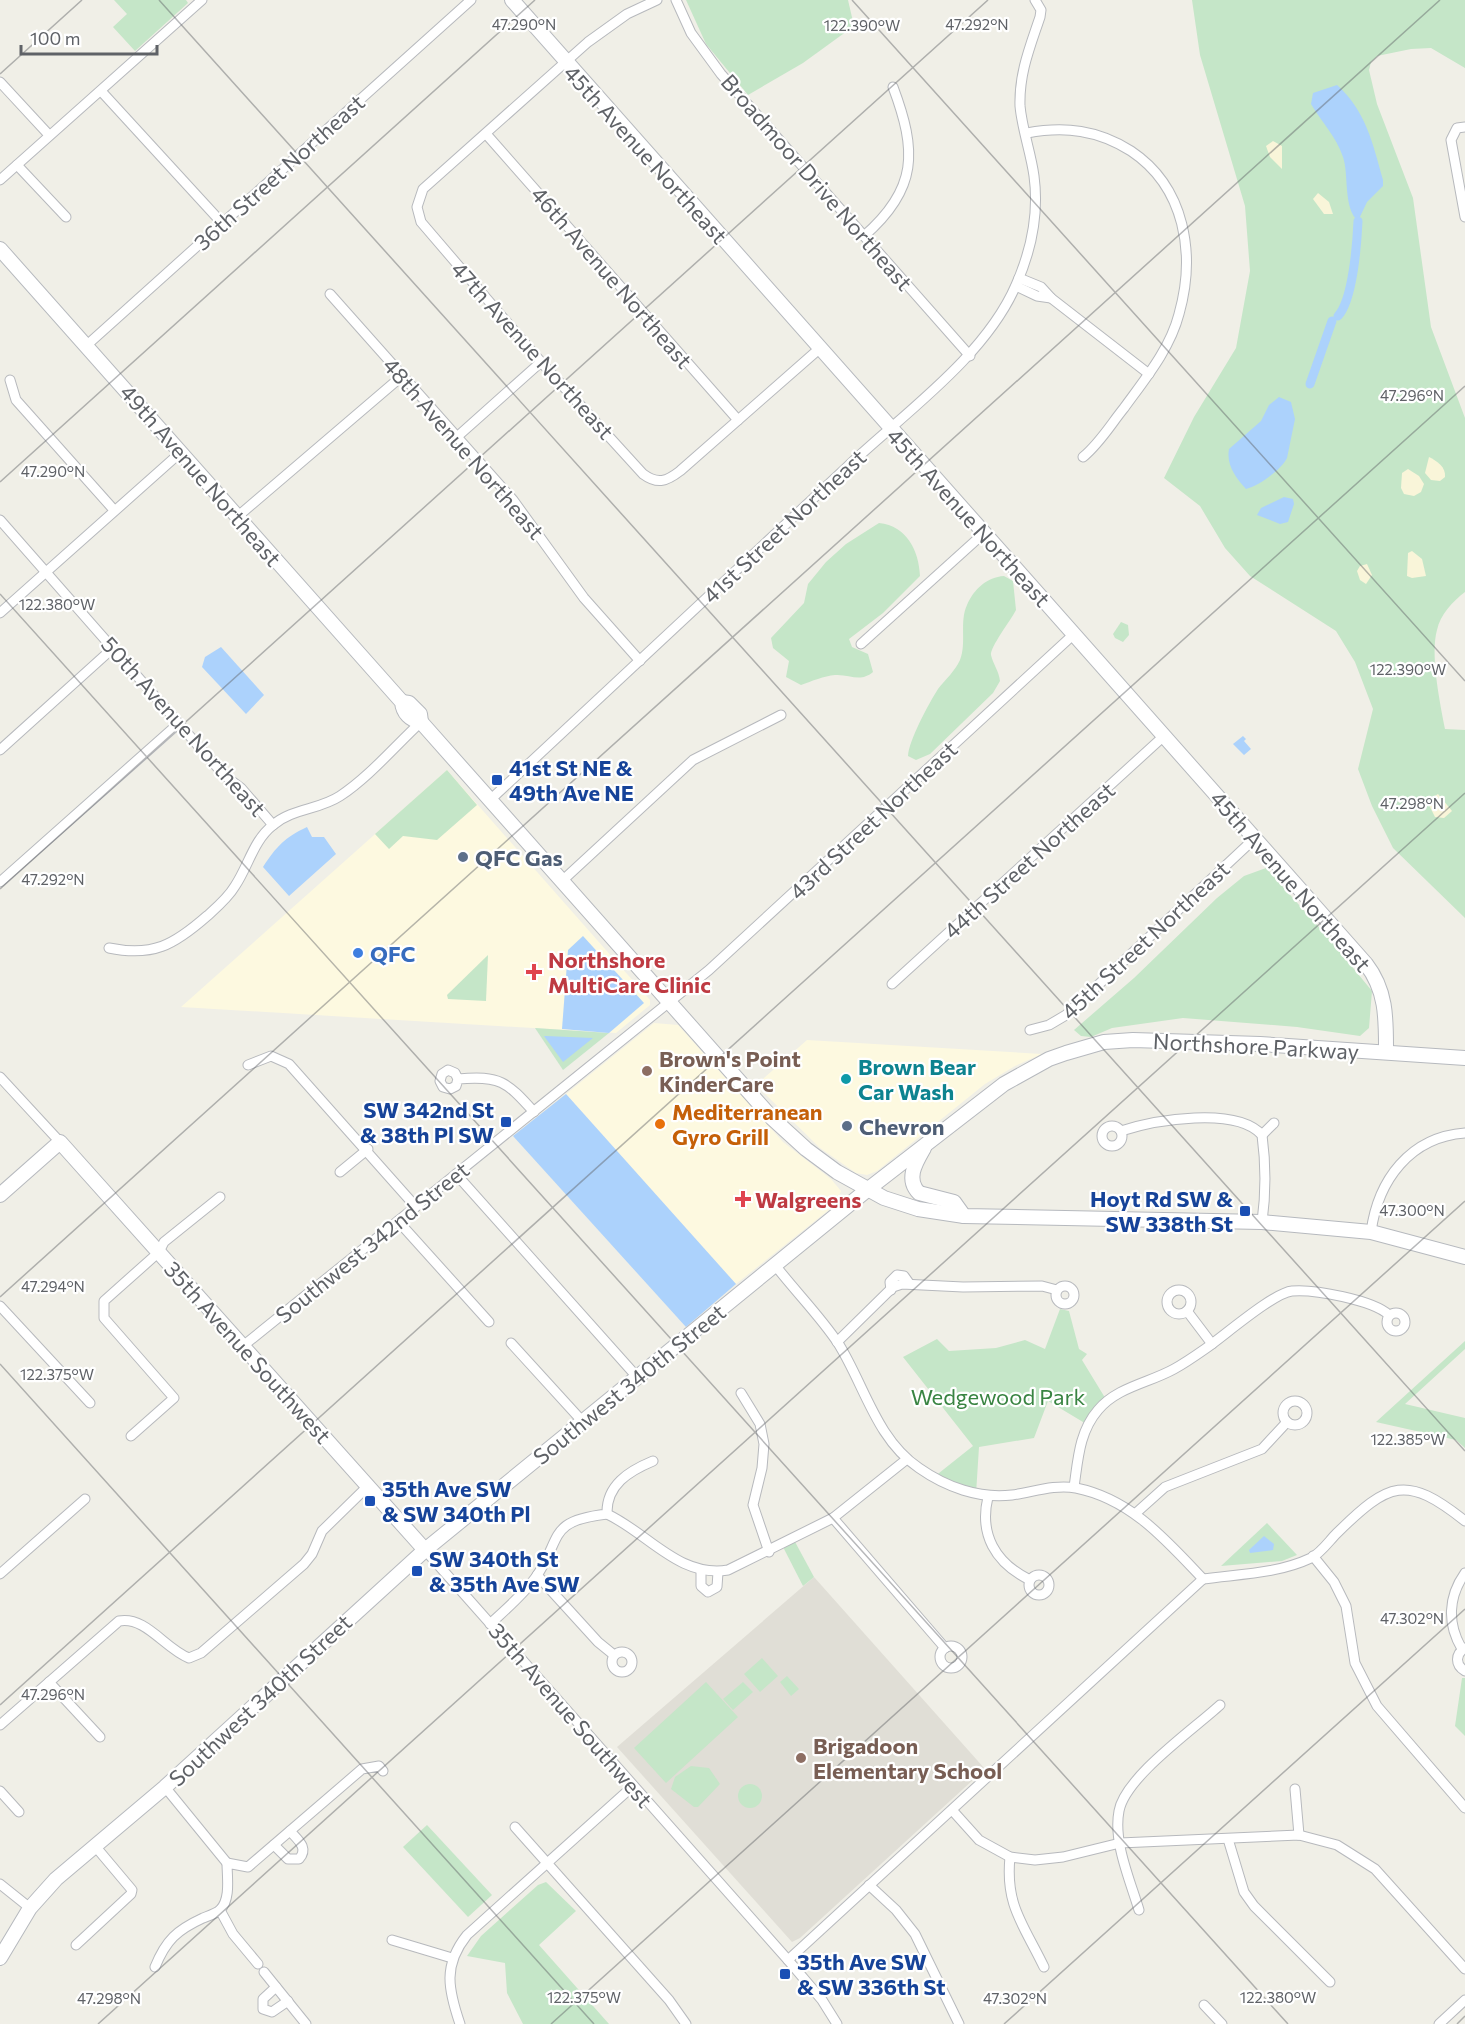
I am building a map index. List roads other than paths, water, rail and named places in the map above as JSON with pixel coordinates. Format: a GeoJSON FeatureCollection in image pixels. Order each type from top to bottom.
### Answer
{"type":"FeatureCollection","features":[{"type":"Feature","properties":{"kind":"main road","name":"45th Avenue Northeast"},"geometry":{"type":"LineString","coordinates":[[512,0],[565,63],[889,428],[1165,735],[1370,970],[1384,1004],[1386,1052]]}},
{"type":"Feature","properties":{"kind":"main road","name":"49th Avenue Northeast"},"geometry":{"type":"LineString","coordinates":[[0,249],[402,702],[402,709],[413,721],[421,722],[782,1128],[823,1162],[867,1190],[918,1209],[964,1216],[1262,1222],[1371,1232],[1465,1257]]}},
{"type":"Feature","properties":{"kind":"main road","name":"Northshore Parkway"},"geometry":{"type":"LineString","coordinates":[[1049,1059],[1104,1042],[1133,1040],[1465,1058]]}},
{"type":"Feature","properties":{"kind":"main road","name":"Southwest 340th Street"},"geometry":{"type":"LineString","coordinates":[[0,1958],[30,1908],[56,1879],[165,1787],[425,1550],[925,1144],[1004,1084],[1049,1059]]}},
{"type":"Feature","properties":{"kind":"main road"},"geometry":{"type":"LineString","coordinates":[[0,1195],[60,1142]]}},
{"type":"Feature","properties":{"kind":"main road","name":"35th Avenue Southwest"},"geometry":{"type":"LineString","coordinates":[[60,1142],[425,1550]]}},
{"type":"Feature","properties":{"kind":"main road"},"geometry":{"type":"LineString","coordinates":[[925,1144],[912,1173],[915,1189],[919,1193],[954,1202],[964,1216]]}},
{"type":"Feature","properties":{"kind":"street"},"geometry":{"type":"LineString","coordinates":[[0,180],[202,0]]}},
{"type":"Feature","properties":{"kind":"street","name":"36th Street Northeast"},"geometry":{"type":"LineString","coordinates":[[87,345],[471,0]]}},
{"type":"Feature","properties":{"kind":"street"},"geometry":{"type":"LineString","coordinates":[[487,135],[608,27],[657,0]]}},
{"type":"Feature","properties":{"kind":"street","name":"Broadmoor Drive Northeast"},"geometry":{"type":"LineString","coordinates":[[676,0],[691,33],[721,74],[970,356]]}},
{"type":"Feature","properties":{"kind":"street","name":"41st Street Northeast"},"geometry":{"type":"LineString","coordinates":[[489,801],[889,428],[970,356],[994,326],[1017,282],[1034,223],[1034,176],[1020,104],[1022,75],[1041,10],[1035,0]]}},
{"type":"Feature","properties":{"kind":"street"},"geometry":{"type":"LineString","coordinates":[[0,82],[49,135]]}},
{"type":"Feature","properties":{"kind":"street"},"geometry":{"type":"LineString","coordinates":[[864,236],[884,218],[897,201],[907,175],[909,140],[894,87]]}},
{"type":"Feature","properties":{"kind":"street"},"geometry":{"type":"LineString","coordinates":[[101,91],[222,223]]}},
{"type":"Feature","properties":{"kind":"street"},"geometry":{"type":"LineString","coordinates":[[1465,127],[1457,128],[1452,134],[1451,150],[1465,217]]}},
{"type":"Feature","properties":{"kind":"street"},"geometry":{"type":"LineString","coordinates":[[1027,133],[1067,128],[1110,140],[1142,158],[1171,192],[1182,224],[1185,274],[1179,314],[1149,374],[1097,444],[1083,457]]}},
{"type":"Feature","properties":{"kind":"street","name":"47th Avenue Northeast"},"geometry":{"type":"LineString","coordinates":[[487,135],[423,189],[417,207],[421,222],[542,362],[643,474],[662,482],[680,471],[738,420]]}},
{"type":"Feature","properties":{"kind":"street","name":"46th Avenue Northeast"},"geometry":{"type":"LineString","coordinates":[[487,135],[738,420]]}},
{"type":"Feature","properties":{"kind":"street"},"geometry":{"type":"LineString","coordinates":[[17,165],[66,217]]}},
{"type":"Feature","properties":{"kind":"street"},"geometry":{"type":"LineString","coordinates":[[1017,282],[1041,287],[1051,298],[1149,374]]}},
{"type":"Feature","properties":{"kind":"street","name":"48th Avenue Northeast"},"geometry":{"type":"LineString","coordinates":[[330,294],[530,520],[584,598],[640,661]]}},
{"type":"Feature","properties":{"kind":"street"},"geometry":{"type":"LineString","coordinates":[[738,420],[819,349]]}},
{"type":"Feature","properties":{"kind":"street"},"geometry":{"type":"LineString","coordinates":[[458,436],[542,362]]}},
{"type":"Feature","properties":{"kind":"street"},"geometry":{"type":"LineString","coordinates":[[237,517],[402,376]]}},
{"type":"Feature","properties":{"kind":"street"},"geometry":{"type":"LineString","coordinates":[[10,380],[16,400],[114,510]]}},
{"type":"Feature","properties":{"kind":"street"},"geometry":{"type":"LineString","coordinates":[[0,613],[181,452]]}},
{"type":"Feature","properties":{"kind":"street","name":"50th Avenue Northeast"},"geometry":{"type":"LineString","coordinates":[[0,520],[179,723],[273,825]]}},
{"type":"Feature","properties":{"kind":"street"},"geometry":{"type":"LineString","coordinates":[[861,644],[984,533]]}},
{"type":"Feature","properties":{"kind":"street","name":"43rd Street Northeast"},"geometry":{"type":"LineString","coordinates":[[669,1002],[709,970],[1074,634]]}},
{"type":"Feature","properties":{"kind":"street"},"geometry":{"type":"LineString","coordinates":[[0,750],[113,648]]}},
{"type":"Feature","properties":{"kind":"street"},"geometry":{"type":"LineString","coordinates":[[561,881],[693,760],[781,715]]}},
{"type":"Feature","properties":{"kind":"street"},"geometry":{"type":"LineString","coordinates":[[109,948],[133,953],[167,945],[184,936],[230,894],[254,846],[273,825],[286,815],[339,796],[421,722]]}},
{"type":"Feature","properties":{"kind":"street"},"geometry":{"type":"LineString","coordinates":[[0,882],[179,723]]}},
{"type":"Feature","properties":{"kind":"street","name":"44th Street Northeast"},"geometry":{"type":"LineString","coordinates":[[892,984],[1165,735]]}},
{"type":"Feature","properties":{"kind":"street","name":"45th Street Northeast"},"geometry":{"type":"LineString","coordinates":[[1030,1030],[1066,1015],[1254,839]]}},
{"type":"Feature","properties":{"kind":"street","name":"Southwest 342nd Street"},"geometry":{"type":"LineString","coordinates":[[243,1346],[669,1002]]}},
{"type":"Feature","properties":{"kind":"street"},"geometry":{"type":"LineString","coordinates":[[248,1065],[271,1056],[290,1064],[368,1149],[416,1206]]}},
{"type":"Feature","properties":{"kind":"street"},"geometry":{"type":"LineString","coordinates":[[0,1077],[60,1142]]}},
{"type":"Feature","properties":{"kind":"street"},"geometry":{"type":"LineString","coordinates":[[458,1079],[484,1077],[502,1080],[509,1084],[534,1112]]}},
{"type":"Feature","properties":{"kind":"street"},"geometry":{"type":"LineString","coordinates":[[1120,1131],[1149,1124],[1222,1119],[1250,1125],[1262,1135],[1266,1196],[1262,1222]]}},
{"type":"Feature","properties":{"kind":"street"},"geometry":{"type":"LineString","coordinates":[[1262,1135],[1274,1123]]}},
{"type":"Feature","properties":{"kind":"street"},"geometry":{"type":"LineString","coordinates":[[1371,1232],[1374,1211],[1386,1182],[1407,1156],[1427,1142],[1465,1133]]}},
{"type":"Feature","properties":{"kind":"street"},"geometry":{"type":"LineString","coordinates":[[340,1172],[368,1149]]}},
{"type":"Feature","properties":{"kind":"street"},"geometry":{"type":"LineString","coordinates":[[456,1174],[638,1378]]}},
{"type":"Feature","properties":{"kind":"street"},"geometry":{"type":"LineString","coordinates":[[131,1436],[174,1398],[109,1324],[103,1312],[104,1301],[159,1252],[164,1242],[220,1197]]}},
{"type":"Feature","properties":{"kind":"street"},"geometry":{"type":"LineString","coordinates":[[398,1221],[489,1322]]}},
{"type":"Feature","properties":{"kind":"street"},"geometry":{"type":"LineString","coordinates":[[775,1265],[837,1342],[879,1423],[907,1459],[944,1482],[988,1497],[1074,1487],[1096,1494],[1136,1513],[1203,1579]]}},
{"type":"Feature","properties":{"kind":"street"},"geometry":{"type":"LineString","coordinates":[[837,1342],[891,1290],[909,1283],[952,1287],[1042,1286],[1057,1290]]}},
{"type":"Feature","properties":{"kind":"street"},"geometry":{"type":"LineString","coordinates":[[1074,1487],[1081,1440],[1099,1408],[1126,1388],[1174,1369],[1212,1344],[1273,1298],[1291,1291],[1355,1300],[1378,1307],[1389,1315]]}},
{"type":"Feature","properties":{"kind":"street"},"geometry":{"type":"LineString","coordinates":[[0,1306],[90,1402]]}},
{"type":"Feature","properties":{"kind":"street"},"geometry":{"type":"LineString","coordinates":[[1187,1311],[1212,1344]]}},
{"type":"Feature","properties":{"kind":"street"},"geometry":{"type":"LineString","coordinates":[[511,1343],[583,1422]]}},
{"type":"Feature","properties":{"kind":"street"},"geometry":{"type":"LineString","coordinates":[[741,1393],[760,1424],[764,1444],[762,1468],[753,1505],[769,1552]]}},
{"type":"Feature","properties":{"kind":"street"},"geometry":{"type":"LineString","coordinates":[[1136,1513],[1165,1486],[1262,1449],[1287,1422]]}},
{"type":"Feature","properties":{"kind":"street"},"geometry":{"type":"LineString","coordinates":[[490,1624],[537,1575],[557,1533],[569,1523],[584,1517],[607,1514],[629,1526],[678,1561],[710,1572],[769,1552],[833,1518],[907,1459]]}},
{"type":"Feature","properties":{"kind":"street"},"geometry":{"type":"LineString","coordinates":[[607,1514],[609,1495],[620,1481],[634,1469],[653,1461]]}},
{"type":"Feature","properties":{"kind":"street"},"geometry":{"type":"LineString","coordinates":[[0,1725],[111,1626],[128,1620],[139,1623],[177,1654],[189,1658],[201,1653],[304,1564],[312,1554],[322,1531],[368,1486]]}},
{"type":"Feature","properties":{"kind":"street"},"geometry":{"type":"LineString","coordinates":[[788,1960],[1203,1579],[1263,1572],[1313,1556],[1366,1505],[1386,1493],[1423,1492],[1465,1521]]}},
{"type":"Feature","properties":{"kind":"street"},"geometry":{"type":"LineString","coordinates":[[988,1497],[983,1515],[988,1539],[1005,1562],[1030,1580]]}},
{"type":"Feature","properties":{"kind":"street"},"geometry":{"type":"LineString","coordinates":[[0,1574],[85,1499]]}},
{"type":"Feature","properties":{"kind":"street"},"geometry":{"type":"LineString","coordinates":[[833,1518],[945,1648]]}},
{"type":"Feature","properties":{"kind":"street","name":"35th Avenue Southwest"},"geometry":{"type":"LineString","coordinates":[[425,1550],[788,1960],[822,2000],[837,2024]]}},
{"type":"Feature","properties":{"kind":"street"},"geometry":{"type":"LineString","coordinates":[[1313,1556],[1334,1582],[1346,1606],[1355,1663],[1365,1687],[1390,1724],[1465,1808]]}},
{"type":"Feature","properties":{"kind":"street"},"geometry":{"type":"LineString","coordinates":[[710,1572],[717,1587],[709,1592],[701,1586],[710,1572]]}},
{"type":"Feature","properties":{"kind":"street"},"geometry":{"type":"LineString","coordinates":[[1465,1573],[1454,1591],[1451,1608],[1453,1631],[1464,1649],[1457,1659],[1459,1666],[1465,1671]]}},
{"type":"Feature","properties":{"kind":"street"},"geometry":{"type":"LineString","coordinates":[[537,1575],[592,1637],[614,1655]]}},
{"type":"Feature","properties":{"kind":"street"},"geometry":{"type":"LineString","coordinates":[[1344,1665],[1355,1663]]}},
{"type":"Feature","properties":{"kind":"street"},"geometry":{"type":"LineString","coordinates":[[49,1682],[100,1737]]}},
{"type":"Feature","properties":{"kind":"street"},"geometry":{"type":"LineString","coordinates":[[1138,1910],[1120,1844],[1118,1813],[1123,1795],[1135,1780],[1220,1706]]}},
{"type":"Feature","properties":{"kind":"street"},"geometry":{"type":"LineString","coordinates":[[165,1787],[227,1863],[248,1867],[362,1769],[378,1766],[383,1771]]}},
{"type":"Feature","properties":{"kind":"street"},"geometry":{"type":"LineString","coordinates":[[460,2024],[451,1998],[452,1958],[467,1935],[633,1786]]}},
{"type":"Feature","properties":{"kind":"street"},"geometry":{"type":"LineString","coordinates":[[1294,1789],[1299,1835]]}},
{"type":"Feature","properties":{"kind":"street"},"geometry":{"type":"LineString","coordinates":[[0,1791],[19,1812]]}},
{"type":"Feature","properties":{"kind":"street"},"geometry":{"type":"LineString","coordinates":[[952,1810],[979,1840],[1010,1857],[1035,1860],[1063,1857],[1120,1844],[1299,1835],[1337,1845],[1375,1869],[1465,1969]]}},
{"type":"Feature","properties":{"kind":"street"},"geometry":{"type":"LineString","coordinates":[[515,1827],[669,2000],[686,2024]]}},
{"type":"Feature","properties":{"kind":"street"},"geometry":{"type":"LineString","coordinates":[[274,1845],[288,1859],[298,1859],[303,1853],[303,1846],[290,1831]]}},
{"type":"Feature","properties":{"kind":"street"},"geometry":{"type":"LineString","coordinates":[[1228,1839],[1238,1876],[1249,1899],[1330,1982]]}},
{"type":"Feature","properties":{"kind":"street"},"geometry":{"type":"LineString","coordinates":[[75,1945],[131,1894],[132,1890],[95,1846]]}},
{"type":"Feature","properties":{"kind":"street"},"geometry":{"type":"LineString","coordinates":[[1010,1857],[1008,1880],[1013,1909],[1044,1967]]}},
{"type":"Feature","properties":{"kind":"street"},"geometry":{"type":"LineString","coordinates":[[155,1967],[163,1946],[171,1938],[186,1926],[220,1910],[226,1898],[227,1863]]}},
{"type":"Feature","properties":{"kind":"street"},"geometry":{"type":"LineString","coordinates":[[0,1884],[30,1908]]}},
{"type":"Feature","properties":{"kind":"street"},"geometry":{"type":"LineString","coordinates":[[869,1885],[896,1910],[915,1934],[959,2024]]}},
{"type":"Feature","properties":{"kind":"street"},"geometry":{"type":"LineString","coordinates":[[220,1910],[233,1934],[306,2024]]}},
{"type":"Feature","properties":{"kind":"street"},"geometry":{"type":"LineString","coordinates":[[392,1940],[452,1958]]}},
{"type":"Feature","properties":{"kind":"street"},"geometry":{"type":"LineString","coordinates":[[276,1987],[263,1999],[263,2009],[272,2012],[288,2001]]}},
{"type":"Feature","properties":{"kind":"street"},"geometry":{"type":"LineString","coordinates":[[1439,2024],[1465,2000]]}},
{"type":"Feature","properties":{"kind":"street"},"geometry":{"type":"LineString","coordinates":[[1204,2004],[1222,2024]]}},
{"type":"Feature","properties":{"kind":"water"},"geometry":{"type":"Polygon","coordinates":[[[1337,85],[1362,117],[1372,141],[1383,180],[1383,186],[1367,202],[1358,221],[1353,215],[1348,200],[1345,164],[1340,149],[1311,104],[1313,93],[1337,85]]]}},
{"type":"Feature","properties":{"kind":"water"},"geometry":{"type":"Polygon","coordinates":[[[1279,397],[1291,402],[1295,419],[1287,458],[1270,476],[1246,489],[1230,466],[1229,449],[1261,421],[1269,405],[1279,397]]]}},
{"type":"Feature","properties":{"kind":"water"},"geometry":{"type":"Polygon","coordinates":[[[1284,497],[1293,499],[1294,504],[1288,522],[1280,524],[1257,515],[1261,508],[1284,497]]]}},
{"type":"Feature","properties":{"kind":"water"},"geometry":{"type":"Polygon","coordinates":[[[221,647],[264,695],[246,714],[202,667],[205,657],[221,647]]]}},
{"type":"Feature","properties":{"kind":"water"},"geometry":{"type":"Polygon","coordinates":[[[1243,736],[1251,749],[1244,755],[1233,744],[1243,736]]]}},
{"type":"Feature","properties":{"kind":"water"},"geometry":{"type":"Polygon","coordinates":[[[307,827],[312,837],[324,837],[336,854],[289,896],[263,867],[282,843],[307,827]]]}},
{"type":"Feature","properties":{"kind":"water"},"geometry":{"type":"Polygon","coordinates":[[[583,936],[644,1003],[609,1033],[562,1029],[568,950],[583,936]]]}},
{"type":"Feature","properties":{"kind":"water"},"geometry":{"type":"Polygon","coordinates":[[[544,1036],[546,1036],[593,1038],[563,1062],[544,1036]]]}},
{"type":"Feature","properties":{"kind":"water"},"geometry":{"type":"Polygon","coordinates":[[[566,1094],[736,1284],[686,1327],[513,1136],[566,1094]]]}},
{"type":"Feature","properties":{"kind":"water"},"geometry":{"type":"Polygon","coordinates":[[[1264,1536],[1274,1544],[1273,1550],[1250,1553],[1249,1550],[1264,1536]]]}},
{"type":"Feature","properties":{"kind":"waterway"},"geometry":{"type":"LineString","coordinates":[[1338,316],[1351,285],[1358,221]]}},
{"type":"Feature","properties":{"kind":"waterway"},"geometry":{"type":"LineString","coordinates":[[1310,384],[1332,321]]}},
{"type":"Feature","properties":{"kind":"place","name":"41st St NE & 49th Ave NE"},"geometry":{"type":"Point","coordinates":[497,780]}},
{"type":"Feature","properties":{"kind":"place","name":"QFC Gas"},"geometry":{"type":"Point","coordinates":[463,857]}},
{"type":"Feature","properties":{"kind":"place","name":"QFC"},"geometry":{"type":"Point","coordinates":[358,953]}},
{"type":"Feature","properties":{"kind":"place","name":"Northshore MultiCare Clinic"},"geometry":{"type":"Point","coordinates":[534,972]}},
{"type":"Feature","properties":{"kind":"place","name":"Brown's Point KinderCare"},"geometry":{"type":"Point","coordinates":[647,1071]}},
{"type":"Feature","properties":{"kind":"place","name":"Brown Bear Car Wash"},"geometry":{"type":"Point","coordinates":[846,1079]}},
{"type":"Feature","properties":{"kind":"place","name":"SW 342nd St & 38th Pl SW"},"geometry":{"type":"Point","coordinates":[506,1122]}},
{"type":"Feature","properties":{"kind":"place","name":"Mediterranean Gyro Grill"},"geometry":{"type":"Point","coordinates":[660,1124]}},
{"type":"Feature","properties":{"kind":"place","name":"Chevron"},"geometry":{"type":"Point","coordinates":[847,1126]}},
{"type":"Feature","properties":{"kind":"place","name":"Walgreens"},"geometry":{"type":"Point","coordinates":[743,1199]}},
{"type":"Feature","properties":{"kind":"place","name":"Hoyt Rd SW & SW 338th St"},"geometry":{"type":"Point","coordinates":[1245,1211]}},
{"type":"Feature","properties":{"kind":"place","name":"35th Ave SW & SW 340th Pl"},"geometry":{"type":"Point","coordinates":[370,1501]}},
{"type":"Feature","properties":{"kind":"place","name":"SW 340th St & 35th Ave SW"},"geometry":{"type":"Point","coordinates":[417,1571]}},
{"type":"Feature","properties":{"kind":"place","name":"Brigadoon Elementary School"},"geometry":{"type":"Point","coordinates":[801,1758]}},
{"type":"Feature","properties":{"kind":"place","name":"35th Ave SW & SW 336th St"},"geometry":{"type":"Point","coordinates":[785,1974]}},
{"type":"Feature","properties":{"kind":"park label","name":"Wedgewood Park"},"geometry":{"type":"Point","coordinates":[998,1396]}}]}
